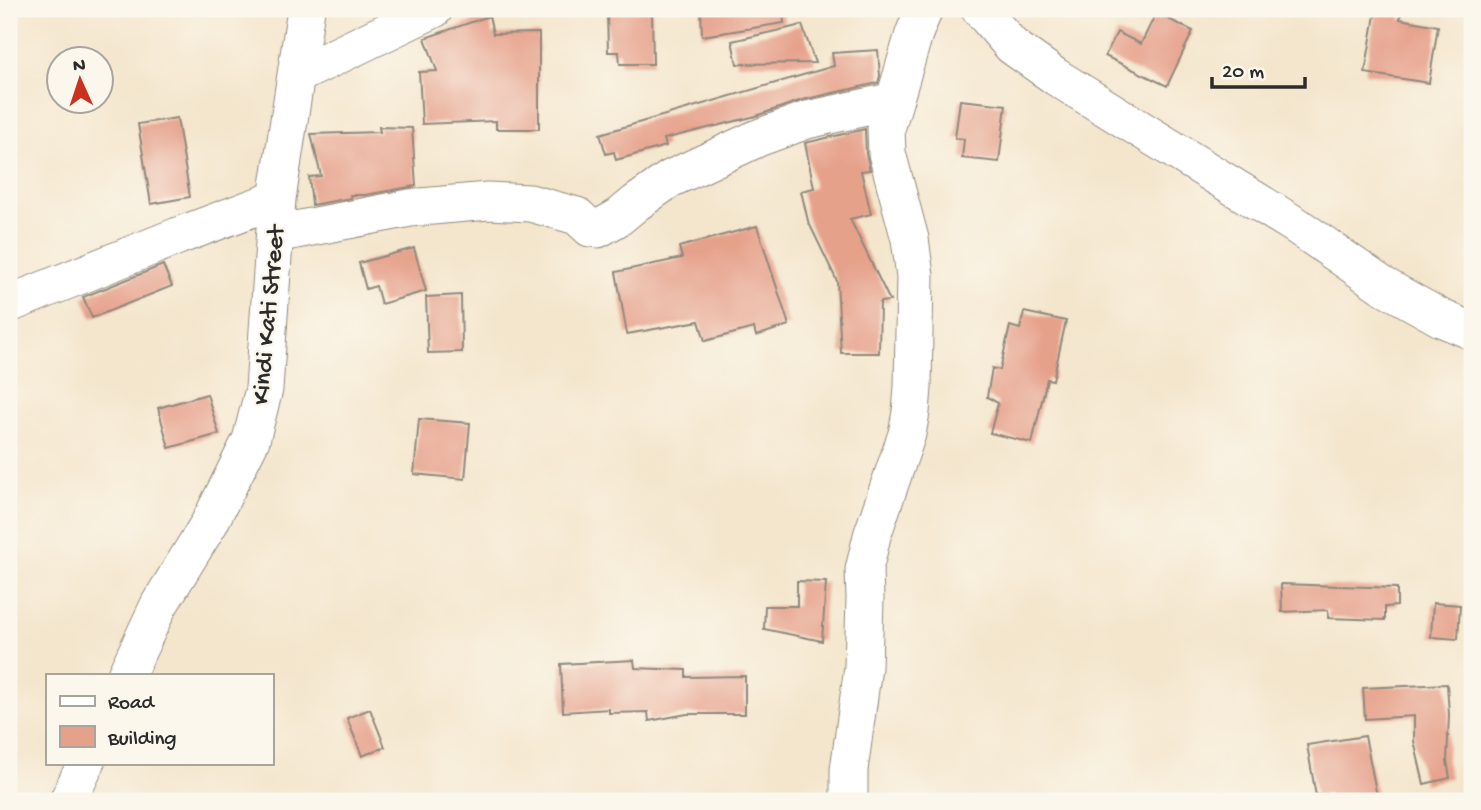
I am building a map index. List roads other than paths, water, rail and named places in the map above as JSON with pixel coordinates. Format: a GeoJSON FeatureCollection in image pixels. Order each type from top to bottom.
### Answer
{"type":"FeatureCollection","features":[{"type":"Feature","properties":{"kind":"street","name":"Kindi Kati Street"},"geometry":{"type":"LineString","coordinates":[[126,674],[159,605],[210,522],[251,440],[264,389],[276,217],[306,9]]}},
{"type":"Feature","properties":{"kind":"street"},"geometry":{"type":"LineString","coordinates":[[297,75],[434,9]]}},
{"type":"Feature","properties":{"kind":"street"},"geometry":{"type":"LineString","coordinates":[[849,801],[849,769],[863,667],[864,570],[872,536],[907,434],[913,387],[915,276],[911,239],[887,153],[886,129],[924,9]]}},
{"type":"Feature","properties":{"kind":"street"},"geometry":{"type":"LineString","coordinates":[[980,9],[1012,46],[1056,77],[1297,226],[1382,285],[1441,318],[1472,331]]}},
{"type":"Feature","properties":{"kind":"street"},"geometry":{"type":"LineString","coordinates":[[9,304],[178,236],[276,217],[488,201],[530,203],[577,216],[590,228],[598,229],[619,217],[670,179],[758,138],[807,120],[894,101]]}},
{"type":"Feature","properties":{"kind":"street"},"geometry":{"type":"LineString","coordinates":[[68,801],[86,764]]}}]}
